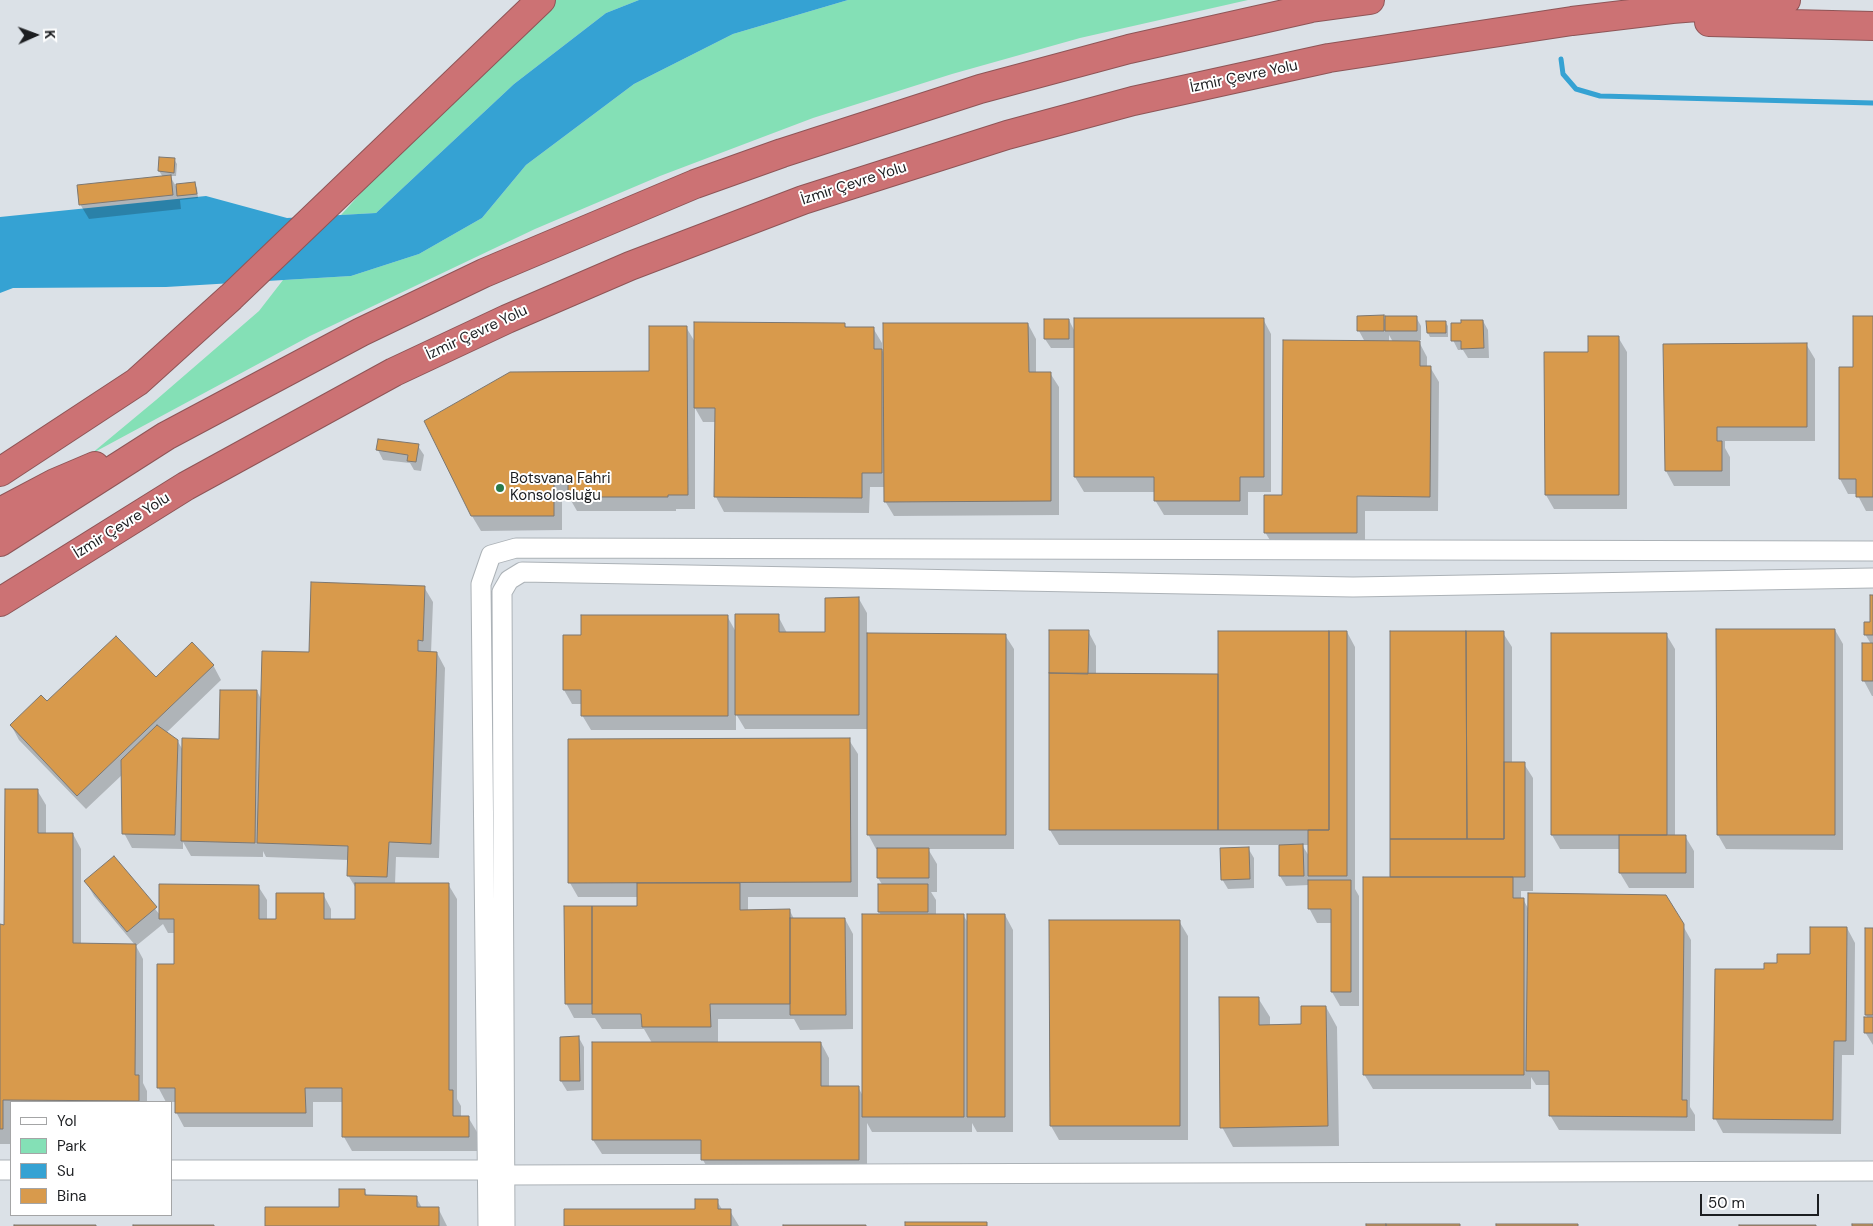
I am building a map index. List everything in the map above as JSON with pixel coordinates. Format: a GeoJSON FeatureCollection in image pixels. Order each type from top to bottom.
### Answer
{"type":"FeatureCollection","features":[{"type":"Feature","properties":{"kind":"highway"},"geometry":{"type":"LineString","coordinates":[[0,472],[137,382],[231,297],[541,0]]}},
{"type":"Feature","properties":{"kind":"highway"},"geometry":{"type":"LineString","coordinates":[[0,542],[166,436],[361,332],[475,278],[695,184],[782,153],[980,89],[1129,49],[1311,8],[1370,0]]}},
{"type":"Feature","properties":{"kind":"highway","name":"İzmir Çevre Yolu"},"geometry":{"type":"LineString","coordinates":[[0,602],[186,486],[394,372],[507,319],[630,266],[784,207],[1007,135],[1132,100],[1329,58],[1572,21],[1672,8],[1786,0]]}},
{"type":"Feature","properties":{"kind":"highway"},"geometry":{"type":"LineString","coordinates":[[1572,21],[1734,22],[1873,26]]}},
{"type":"Feature","properties":{"kind":"highway"},"geometry":{"type":"LineString","coordinates":[[0,512],[55,483],[166,436]]}},
{"type":"Feature","properties":{"kind":"street"},"geometry":{"type":"LineString","coordinates":[[491,555],[516,548],[1873,551]]}},
{"type":"Feature","properties":{"kind":"street"},"geometry":{"type":"LineString","coordinates":[[491,555],[509,580]]}},
{"type":"Feature","properties":{"kind":"street"},"geometry":{"type":"LineString","coordinates":[[491,555],[481,584],[496,1172],[505,1226]]}},
{"type":"Feature","properties":{"kind":"street"},"geometry":{"type":"LineString","coordinates":[[488,1226],[496,1172],[502,592],[509,580],[522,572],[1353,587],[1873,578]]}},
{"type":"Feature","properties":{"kind":"street"},"geometry":{"type":"LineString","coordinates":[[172,1170],[496,1172],[1873,1171]]}},
{"type":"Feature","properties":{"kind":"green space"},"geometry":{"type":"Polygon","coordinates":[[[556,0],[639,0],[606,13],[514,84],[376,213],[341,215],[409,140],[556,0]]]}},
{"type":"Feature","properties":{"kind":"green space"},"geometry":{"type":"Polygon","coordinates":[[[848,0],[1248,0],[1080,38],[952,74],[813,118],[660,176],[535,229],[310,336],[91,454],[259,311],[283,280],[351,276],[419,254],[482,218],[526,165],[634,84],[733,34],[848,0]]]}},
{"type":"Feature","properties":{"kind":"water"},"geometry":{"type":"Polygon","coordinates":[[[639,0],[848,0],[733,34],[634,84],[526,165],[482,218],[419,254],[351,276],[166,287],[13,288],[0,293],[0,217],[206,196],[287,218],[376,213],[514,84],[606,13],[639,0]]]}},
{"type":"Feature","properties":{"kind":"building"},"geometry":{"type":"Polygon","coordinates":[[[159,157],[175,158],[174,173],[158,171],[159,157]]]}},
{"type":"Feature","properties":{"kind":"building"},"geometry":{"type":"Polygon","coordinates":[[[171,175],[173,195],[79,205],[77,185],[171,175]]]}},
{"type":"Feature","properties":{"kind":"building"},"geometry":{"type":"Polygon","coordinates":[[[195,182],[197,194],[177,196],[176,184],[195,182]]]}},
{"type":"Feature","properties":{"kind":"building"},"geometry":{"type":"Polygon","coordinates":[[[1384,315],[1384,331],[1357,331],[1357,316],[1384,315]]]}},
{"type":"Feature","properties":{"kind":"building"},"geometry":{"type":"Polygon","coordinates":[[[1385,316],[1417,316],[1417,331],[1385,331],[1385,316]]]}},
{"type":"Feature","properties":{"kind":"building"},"geometry":{"type":"Polygon","coordinates":[[[1853,316],[1873,316],[1873,497],[1856,497],[1856,479],[1839,479],[1839,367],[1853,367],[1853,316]]]}},
{"type":"Feature","properties":{"kind":"building"},"geometry":{"type":"Polygon","coordinates":[[[1074,318],[1264,318],[1264,477],[1240,477],[1240,501],[1154,501],[1154,477],[1074,477],[1074,318]]]}},
{"type":"Feature","properties":{"kind":"building"},"geometry":{"type":"Polygon","coordinates":[[[1044,319],[1069,319],[1069,339],[1044,339],[1044,319]]]}},
{"type":"Feature","properties":{"kind":"building"},"geometry":{"type":"Polygon","coordinates":[[[1461,320],[1483,320],[1484,348],[1461,349],[1461,341],[1451,341],[1451,323],[1461,323],[1461,320]]]}},
{"type":"Feature","properties":{"kind":"building"},"geometry":{"type":"Polygon","coordinates":[[[1426,321],[1446,321],[1446,333],[1427,333],[1426,321]]]}},
{"type":"Feature","properties":{"kind":"building"},"geometry":{"type":"Polygon","coordinates":[[[694,322],[845,323],[845,327],[874,327],[874,349],[882,349],[882,473],[862,473],[862,498],[714,497],[715,408],[694,408],[694,322]]]}},
{"type":"Feature","properties":{"kind":"building"},"geometry":{"type":"Polygon","coordinates":[[[883,323],[1028,323],[1029,372],[1051,372],[1051,501],[884,502],[883,323]]]}},
{"type":"Feature","properties":{"kind":"building"},"geometry":{"type":"Polygon","coordinates":[[[649,326],[687,326],[688,495],[668,495],[668,497],[568,497],[568,478],[554,478],[554,516],[471,516],[424,421],[510,372],[649,371],[649,326]]]}},
{"type":"Feature","properties":{"kind":"building"},"geometry":{"type":"Polygon","coordinates":[[[1588,336],[1619,336],[1619,495],[1545,495],[1544,352],[1588,352],[1588,336]]]}},
{"type":"Feature","properties":{"kind":"building"},"geometry":{"type":"Polygon","coordinates":[[[1283,340],[1420,341],[1420,366],[1431,366],[1430,497],[1357,496],[1357,533],[1264,533],[1264,495],[1282,495],[1283,340]]]}},
{"type":"Feature","properties":{"kind":"building"},"geometry":{"type":"Polygon","coordinates":[[[1807,343],[1807,427],[1717,427],[1717,441],[1722,441],[1722,471],[1665,471],[1663,344],[1807,343]]]}},
{"type":"Feature","properties":{"kind":"building"},"geometry":{"type":"Polygon","coordinates":[[[378,439],[419,444],[416,462],[407,461],[408,455],[376,450],[378,439]]]}},
{"type":"Feature","properties":{"kind":"building"},"geometry":{"type":"Polygon","coordinates":[[[311,582],[425,586],[423,641],[418,640],[418,651],[437,652],[431,844],[389,842],[387,877],[347,876],[348,846],[257,843],[262,651],[309,652],[311,582]]]}},
{"type":"Feature","properties":{"kind":"building"},"geometry":{"type":"Polygon","coordinates":[[[1870,595],[1873,595],[1873,635],[1864,635],[1864,622],[1870,622],[1870,595]]]}},
{"type":"Feature","properties":{"kind":"building"},"geometry":{"type":"Polygon","coordinates":[[[859,597],[859,715],[735,715],[735,614],[779,614],[779,632],[825,632],[825,598],[859,597]]]}},
{"type":"Feature","properties":{"kind":"building"},"geometry":{"type":"Polygon","coordinates":[[[581,615],[728,615],[728,716],[581,716],[581,690],[563,690],[563,635],[581,635],[581,615]]]}},
{"type":"Feature","properties":{"kind":"building"},"geometry":{"type":"Polygon","coordinates":[[[1716,629],[1835,629],[1835,835],[1717,835],[1716,629]]]}},
{"type":"Feature","properties":{"kind":"building"},"geometry":{"type":"Polygon","coordinates":[[[1049,630],[1089,630],[1088,674],[1049,673],[1049,630]]]}},
{"type":"Feature","properties":{"kind":"building"},"geometry":{"type":"Polygon","coordinates":[[[1218,631],[1329,631],[1329,830],[1218,830],[1218,631]]]}},
{"type":"Feature","properties":{"kind":"building"},"geometry":{"type":"Polygon","coordinates":[[[1329,631],[1347,631],[1347,876],[1308,876],[1308,830],[1329,830],[1329,631]]]}},
{"type":"Feature","properties":{"kind":"building"},"geometry":{"type":"Polygon","coordinates":[[[1390,631],[1466,631],[1467,839],[1390,839],[1390,631]]]}},
{"type":"Feature","properties":{"kind":"building"},"geometry":{"type":"Polygon","coordinates":[[[1466,631],[1504,631],[1504,839],[1467,839],[1466,631]]]}},
{"type":"Feature","properties":{"kind":"building"},"geometry":{"type":"Polygon","coordinates":[[[867,633],[1006,634],[1006,835],[867,835],[867,633]]]}},
{"type":"Feature","properties":{"kind":"building"},"geometry":{"type":"Polygon","coordinates":[[[1551,633],[1667,633],[1667,835],[1551,835],[1551,633]]]}},
{"type":"Feature","properties":{"kind":"building"},"geometry":{"type":"Polygon","coordinates":[[[116,636],[156,677],[192,642],[214,665],[77,796],[10,725],[41,695],[47,701],[116,636]]]}},
{"type":"Feature","properties":{"kind":"building"},"geometry":{"type":"Polygon","coordinates":[[[1862,643],[1873,643],[1873,681],[1862,681],[1862,643]]]}},
{"type":"Feature","properties":{"kind":"building"},"geometry":{"type":"Polygon","coordinates":[[[1049,673],[1218,674],[1218,830],[1049,830],[1049,673]]]}},
{"type":"Feature","properties":{"kind":"building"},"geometry":{"type":"Polygon","coordinates":[[[220,690],[257,690],[255,843],[181,841],[182,738],[219,739],[220,690]]]}},
{"type":"Feature","properties":{"kind":"building"},"geometry":{"type":"Polygon","coordinates":[[[157,725],[178,740],[175,835],[122,834],[121,760],[157,725]]]}},
{"type":"Feature","properties":{"kind":"building"},"geometry":{"type":"Polygon","coordinates":[[[850,738],[851,882],[568,883],[568,739],[850,738]]]}},
{"type":"Feature","properties":{"kind":"building"},"geometry":{"type":"Polygon","coordinates":[[[1504,762],[1525,762],[1525,877],[1390,877],[1390,839],[1504,839],[1504,762]]]}},
{"type":"Feature","properties":{"kind":"building"},"geometry":{"type":"Polygon","coordinates":[[[5,789],[38,789],[38,833],[73,833],[73,943],[136,944],[135,1075],[139,1075],[139,1101],[3,1100],[3,1129],[0,1129],[0,924],[4,925],[5,789]]]}},
{"type":"Feature","properties":{"kind":"building"},"geometry":{"type":"Polygon","coordinates":[[[1619,835],[1686,835],[1686,873],[1619,873],[1619,835]]]}},
{"type":"Feature","properties":{"kind":"building"},"geometry":{"type":"Polygon","coordinates":[[[1303,844],[1304,876],[1279,876],[1279,845],[1303,844]]]}},
{"type":"Feature","properties":{"kind":"building"},"geometry":{"type":"Polygon","coordinates":[[[1249,847],[1250,879],[1221,880],[1220,848],[1249,847]]]}},
{"type":"Feature","properties":{"kind":"building"},"geometry":{"type":"Polygon","coordinates":[[[877,848],[929,848],[929,878],[877,878],[877,848]]]}},
{"type":"Feature","properties":{"kind":"building"},"geometry":{"type":"Polygon","coordinates":[[[114,856],[157,907],[127,932],[84,881],[114,856]]]}},
{"type":"Feature","properties":{"kind":"building"},"geometry":{"type":"Polygon","coordinates":[[[1363,877],[1513,877],[1513,898],[1524,898],[1524,1075],[1363,1075],[1363,877]]]}},
{"type":"Feature","properties":{"kind":"building"},"geometry":{"type":"Polygon","coordinates":[[[1308,880],[1351,880],[1351,992],[1331,992],[1331,909],[1308,909],[1308,880]]]}},
{"type":"Feature","properties":{"kind":"building"},"geometry":{"type":"Polygon","coordinates":[[[355,883],[449,883],[449,1090],[453,1090],[453,1116],[469,1116],[469,1137],[342,1137],[342,1088],[305,1088],[306,1113],[175,1113],[175,1088],[157,1088],[157,964],[174,964],[174,919],[159,919],[159,884],[259,885],[259,919],[276,919],[276,893],[324,893],[324,919],[355,919],[355,883]]]}},
{"type":"Feature","properties":{"kind":"building"},"geometry":{"type":"Polygon","coordinates":[[[637,883],[740,883],[740,910],[790,909],[790,1004],[710,1004],[711,1027],[642,1027],[641,1014],[592,1014],[592,906],[637,906],[637,883]]]}},
{"type":"Feature","properties":{"kind":"building"},"geometry":{"type":"Polygon","coordinates":[[[878,884],[928,884],[928,912],[878,912],[878,884]]]}},
{"type":"Feature","properties":{"kind":"building"},"geometry":{"type":"Polygon","coordinates":[[[1528,893],[1666,895],[1684,924],[1682,1100],[1687,1100],[1687,1117],[1549,1116],[1549,1071],[1526,1071],[1528,893]]]}},
{"type":"Feature","properties":{"kind":"building"},"geometry":{"type":"Polygon","coordinates":[[[564,906],[592,906],[592,1004],[565,1004],[564,906]]]}},
{"type":"Feature","properties":{"kind":"building"},"geometry":{"type":"Polygon","coordinates":[[[862,914],[964,914],[964,1117],[862,1117],[862,914]]]}},
{"type":"Feature","properties":{"kind":"building"},"geometry":{"type":"Polygon","coordinates":[[[967,914],[1005,914],[1005,1117],[967,1117],[967,914]]]}},
{"type":"Feature","properties":{"kind":"building"},"geometry":{"type":"Polygon","coordinates":[[[790,918],[845,918],[846,1015],[790,1015],[790,918]]]}},
{"type":"Feature","properties":{"kind":"building"},"geometry":{"type":"Polygon","coordinates":[[[1049,920],[1180,920],[1180,1126],[1050,1126],[1049,920]]]}},
{"type":"Feature","properties":{"kind":"building"},"geometry":{"type":"Polygon","coordinates":[[[1810,927],[1847,927],[1846,1041],[1834,1041],[1833,1120],[1713,1119],[1715,969],[1764,969],[1764,963],[1777,963],[1777,954],[1810,954],[1810,927]]]}},
{"type":"Feature","properties":{"kind":"building"},"geometry":{"type":"Polygon","coordinates":[[[1865,928],[1873,928],[1873,1015],[1865,1015],[1865,928]]]}},
{"type":"Feature","properties":{"kind":"building"},"geometry":{"type":"Polygon","coordinates":[[[1219,997],[1259,997],[1259,1025],[1301,1024],[1301,1006],[1326,1006],[1328,1126],[1220,1128],[1219,997]]]}},
{"type":"Feature","properties":{"kind":"building"},"geometry":{"type":"Polygon","coordinates":[[[1864,1017],[1873,1017],[1873,1033],[1864,1033],[1864,1017]]]}},
{"type":"Feature","properties":{"kind":"building"},"geometry":{"type":"Polygon","coordinates":[[[579,1036],[580,1081],[560,1081],[560,1037],[579,1036]]]}},
{"type":"Feature","properties":{"kind":"building"},"geometry":{"type":"Polygon","coordinates":[[[592,1042],[821,1042],[821,1086],[859,1086],[859,1160],[701,1160],[701,1140],[592,1140],[592,1042]]]}},
{"type":"Feature","properties":{"kind":"building"},"geometry":{"type":"Polygon","coordinates":[[[339,1189],[365,1189],[365,1195],[417,1196],[417,1207],[439,1207],[439,1226],[265,1226],[265,1207],[339,1207],[339,1189]]]}},
{"type":"Feature","properties":{"kind":"building"},"geometry":{"type":"Polygon","coordinates":[[[695,1199],[718,1199],[718,1209],[731,1209],[731,1226],[564,1226],[564,1209],[695,1209],[695,1199]]]}},
{"type":"Feature","properties":{"kind":"building"},"geometry":{"type":"Polygon","coordinates":[[[905,1222],[987,1222],[987,1226],[905,1226],[905,1222]]]}},
{"type":"Feature","properties":{"kind":"building"},"geometry":{"type":"Polygon","coordinates":[[[1366,1224],[1386,1224],[1386,1226],[1366,1226],[1366,1224]]]}},
{"type":"Feature","properties":{"kind":"building"},"geometry":{"type":"Polygon","coordinates":[[[1386,1224],[1460,1224],[1460,1226],[1386,1226],[1386,1224]]]}},
{"type":"Feature","properties":{"kind":"building"},"geometry":{"type":"Polygon","coordinates":[[[1496,1224],[1578,1224],[1578,1226],[1496,1226],[1496,1224]]]}},
{"type":"Feature","properties":{"kind":"building"},"geometry":{"type":"Polygon","coordinates":[[[1852,1224],[1873,1224],[1873,1226],[1852,1226],[1852,1224]]]}},
{"type":"Feature","properties":{"kind":"building"},"geometry":{"type":"Polygon","coordinates":[[[96,1225],[96,1226],[14,1226],[96,1225]]]}},
{"type":"Feature","properties":{"kind":"building"},"geometry":{"type":"Polygon","coordinates":[[[214,1225],[214,1226],[133,1226],[214,1225]]]}},
{"type":"Feature","properties":{"kind":"building"},"geometry":{"type":"Polygon","coordinates":[[[866,1225],[866,1226],[783,1226],[866,1225]]]}},
{"type":"Feature","properties":{"kind":"building"},"geometry":{"type":"Polygon","coordinates":[[[1816,1225],[1816,1226],[1739,1226],[1816,1225]]]}},
{"type":"Feature","properties":{"kind":"waterway"},"geometry":{"type":"LineString","coordinates":[[1561,59],[1563,74],[1576,89],[1600,96],[1873,103]]}},
{"type":"Feature","properties":{"kind":"place","name":"Botsvana Fahri Konsolosluğu"},"geometry":{"type":"Point","coordinates":[500,488]}}]}
